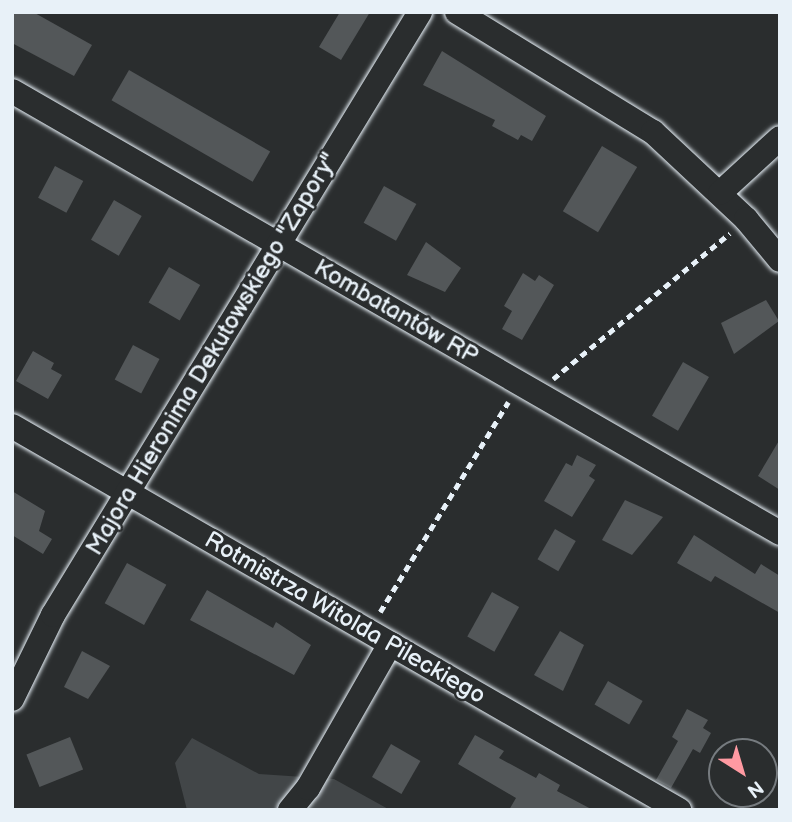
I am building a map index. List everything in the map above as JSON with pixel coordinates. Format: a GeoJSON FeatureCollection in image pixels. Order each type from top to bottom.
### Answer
{"type":"FeatureCollection","features":[{"type":"Feature","properties":{"kind":"street","name":"Majora Hieronima Dekutowskiego \"Zapory\""},"geometry":{"type":"LineString","coordinates":[[12,699],[53,615],[420,12]]}},
{"type":"Feature","properties":{"kind":"street"},"geometry":{"type":"LineString","coordinates":[[457,12],[611,103],[720,193],[776,248]]}},
{"type":"Feature","properties":{"kind":"street","name":"Kombatantów RP"},"geometry":{"type":"LineString","coordinates":[[12,91],[780,533]]}},
{"type":"Feature","properties":{"kind":"street"},"geometry":{"type":"LineString","coordinates":[[720,193],[780,138]]}},
{"type":"Feature","properties":{"kind":"street","name":"Rotmistrza Witolda Pileckiego"},"geometry":{"type":"LineString","coordinates":[[12,426],[678,810]]}},
{"type":"Feature","properties":{"kind":"street"},"geometry":{"type":"LineString","coordinates":[[290,810],[308,788],[390,644]]}},
{"type":"Feature","properties":{"kind":"path"},"geometry":{"type":"LineString","coordinates":[[542,396],[570,360],[746,219]]}},
{"type":"Feature","properties":{"kind":"path"},"geometry":{"type":"LineString","coordinates":[[368,631],[518,382]]}},
{"type":"Feature","properties":{"kind":"shaded area"},"geometry":{"type":"Polygon","coordinates":[[[192,738],[259,774],[334,779],[390,810],[187,810],[175,763],[192,738]]]}},
{"type":"Feature","properties":{"kind":"building"},"geometry":{"type":"Polygon","coordinates":[[[12,12],[33,12],[92,45],[74,76],[12,43],[12,12]]]}},
{"type":"Feature","properties":{"kind":"building"},"geometry":{"type":"Polygon","coordinates":[[[340,12],[370,12],[341,60],[319,47],[340,12]]]}},
{"type":"Feature","properties":{"kind":"building"},"geometry":{"type":"Polygon","coordinates":[[[442,51],[546,116],[532,141],[521,135],[518,140],[492,126],[495,120],[423,85],[442,51]]]}},
{"type":"Feature","properties":{"kind":"building"},"geometry":{"type":"Polygon","coordinates":[[[129,70],[270,152],[253,182],[112,100],[129,70]]]}},
{"type":"Feature","properties":{"kind":"building"},"geometry":{"type":"Polygon","coordinates":[[[602,146],[637,167],[598,232],[563,211],[602,146]]]}},
{"type":"Feature","properties":{"kind":"building"},"geometry":{"type":"Polygon","coordinates":[[[55,166],[83,181],[66,213],[38,198],[55,166]]]}},
{"type":"Feature","properties":{"kind":"building"},"geometry":{"type":"Polygon","coordinates":[[[384,186],[416,204],[396,241],[364,223],[384,186]]]}},
{"type":"Feature","properties":{"kind":"building"},"geometry":{"type":"Polygon","coordinates":[[[114,200],[142,216],[119,256],[91,240],[114,200]]]}},
{"type":"Feature","properties":{"kind":"building"},"geometry":{"type":"Polygon","coordinates":[[[426,242],[461,268],[445,292],[407,275],[426,242]]]}},
{"type":"Feature","properties":{"kind":"building"},"geometry":{"type":"Polygon","coordinates":[[[169,267],[200,285],[180,321],[148,303],[169,267]]]}},
{"type":"Feature","properties":{"kind":"building"},"geometry":{"type":"Polygon","coordinates":[[[523,273],[535,281],[539,275],[554,285],[522,340],[502,329],[512,311],[504,306],[523,273]]]}},
{"type":"Feature","properties":{"kind":"building"},"geometry":{"type":"Polygon","coordinates":[[[766,300],[779,321],[734,354],[721,323],[766,300]]]}},
{"type":"Feature","properties":{"kind":"building"},"geometry":{"type":"Polygon","coordinates":[[[133,345],[159,359],[141,394],[115,379],[133,345]]]}},
{"type":"Feature","properties":{"kind":"building"},"geometry":{"type":"Polygon","coordinates":[[[33,351],[54,363],[51,369],[62,375],[48,399],[16,381],[33,351]]]}},
{"type":"Feature","properties":{"kind":"building"},"geometry":{"type":"Polygon","coordinates":[[[683,362],[709,377],[678,431],[652,416],[683,362]]]}},
{"type":"Feature","properties":{"kind":"building"},"geometry":{"type":"Polygon","coordinates":[[[780,439],[780,490],[758,476],[780,439]]]}},
{"type":"Feature","properties":{"kind":"building"},"geometry":{"type":"Polygon","coordinates":[[[577,455],[596,465],[589,476],[595,480],[572,517],[544,501],[566,463],[572,466],[577,455]]]}},
{"type":"Feature","properties":{"kind":"building"},"geometry":{"type":"Polygon","coordinates":[[[12,491],[45,511],[39,531],[52,539],[43,554],[12,535],[12,491]]]}},
{"type":"Feature","properties":{"kind":"building"},"geometry":{"type":"Polygon","coordinates":[[[625,500],[663,517],[632,555],[602,540],[625,500]]]}},
{"type":"Feature","properties":{"kind":"building"},"geometry":{"type":"Polygon","coordinates":[[[555,529],[576,541],[558,571],[538,559],[555,529]]]}},
{"type":"Feature","properties":{"kind":"building"},"geometry":{"type":"Polygon","coordinates":[[[694,535],[755,574],[761,564],[780,576],[780,613],[715,576],[711,582],[677,563],[694,535]]]}},
{"type":"Feature","properties":{"kind":"building"},"geometry":{"type":"Polygon","coordinates":[[[127,563],[166,585],[144,625],[105,603],[127,563]]]}},
{"type":"Feature","properties":{"kind":"building"},"geometry":{"type":"Polygon","coordinates":[[[207,590],[273,628],[276,622],[311,645],[294,675],[190,620],[207,590]]]}},
{"type":"Feature","properties":{"kind":"building"},"geometry":{"type":"Polygon","coordinates":[[[492,592],[519,607],[494,652],[467,637],[492,592]]]}},
{"type":"Feature","properties":{"kind":"building"},"geometry":{"type":"Polygon","coordinates":[[[560,631],[584,645],[563,691],[534,675],[560,631]]]}},
{"type":"Feature","properties":{"kind":"building"},"geometry":{"type":"Polygon","coordinates":[[[82,651],[110,666],[88,699],[64,687],[82,651]]]}},
{"type":"Feature","properties":{"kind":"building"},"geometry":{"type":"Polygon","coordinates":[[[608,681],[643,701],[629,724],[594,704],[608,681]]]}},
{"type":"Feature","properties":{"kind":"building"},"geometry":{"type":"Polygon","coordinates":[[[687,709],[708,720],[703,728],[711,733],[700,753],[693,749],[671,788],[656,780],[678,741],[672,737],[687,709]]]}},
{"type":"Feature","properties":{"kind":"building"},"geometry":{"type":"Polygon","coordinates":[[[475,735],[504,751],[499,758],[536,778],[539,773],[560,785],[557,791],[593,810],[509,810],[516,798],[458,764],[475,735]]]}},
{"type":"Feature","properties":{"kind":"building"},"geometry":{"type":"Polygon","coordinates":[[[70,737],[83,769],[40,787],[26,755],[70,737]]]}},
{"type":"Feature","properties":{"kind":"building"},"geometry":{"type":"Polygon","coordinates":[[[391,744],[420,761],[401,794],[372,777],[391,744]]]}}]}
